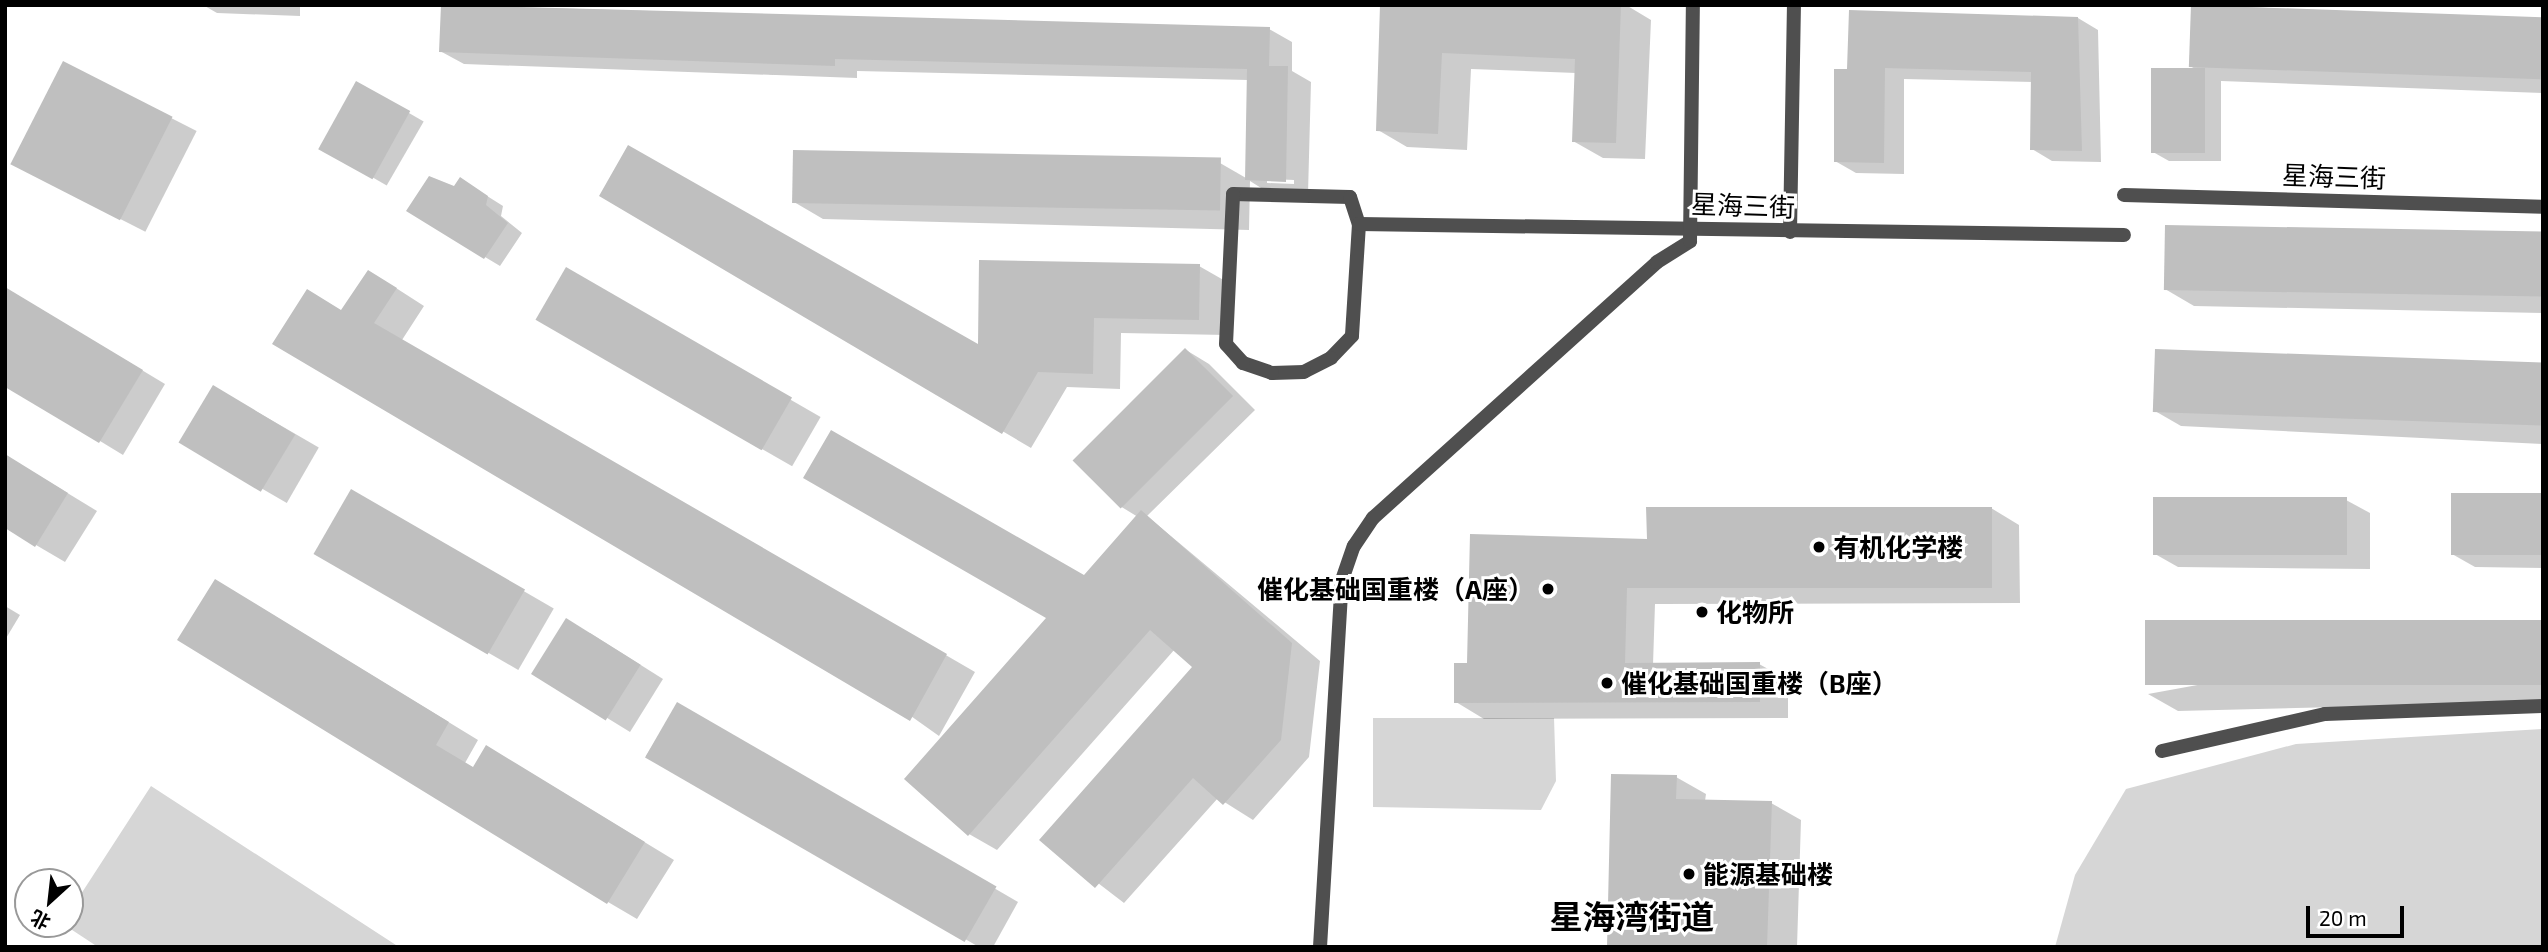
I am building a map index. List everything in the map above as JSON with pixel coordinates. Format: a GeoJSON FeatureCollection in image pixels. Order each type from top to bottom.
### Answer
{"type":"FeatureCollection","features":[{"type":"Feature","properties":{"kind":"street"},"geometry":{"type":"LineString","coordinates":[[1320,947],[1342,580],[1354,546],[1373,518],[1657,262],[1690,241],[1693,5]]}},
{"type":"Feature","properties":{"kind":"street"},"geometry":{"type":"LineString","coordinates":[[1790,232],[1794,5]]}},
{"type":"Feature","properties":{"kind":"street"},"geometry":{"type":"LineString","coordinates":[[1233,194],[1350,197],[1359,224],[1352,336],[1331,358],[1304,372],[1272,373],[1243,363],[1226,344],[1233,194]]}},
{"type":"Feature","properties":{"kind":"street","name":"星海三街"},"geometry":{"type":"LineString","coordinates":[[2124,195],[2543,207]]}},
{"type":"Feature","properties":{"kind":"street","name":"星海三街"},"geometry":{"type":"LineString","coordinates":[[1359,224],[1690,227],[1790,232],[2124,236]]}},
{"type":"Feature","properties":{"kind":"street"},"geometry":{"type":"LineString","coordinates":[[2162,751],[2325,714],[2543,706]]}},
{"type":"Feature","properties":{"kind":"shaded area"},"geometry":{"type":"Polygon","coordinates":[[[1373,718],[1554,718],[1556,781],[1541,810],[1373,807],[1373,718]]]}},
{"type":"Feature","properties":{"kind":"shaded area"},"geometry":{"type":"Polygon","coordinates":[[[2543,729],[2543,947],[2055,947],[2075,875],[2126,789],[2296,744],[2543,729]]]}},
{"type":"Feature","properties":{"kind":"shaded area"},"geometry":{"type":"Polygon","coordinates":[[[151,786],[399,947],[98,947],[84,938],[84,889],[151,786]]]}},
{"type":"Feature","properties":{"kind":"building"},"geometry":{"type":"Polygon","coordinates":[[[441,5],[1270,27],[1269,66],[1288,66],[1286,182],[1245,180],[1247,69],[835,59],[835,66],[439,52],[441,5]]]}},
{"type":"Feature","properties":{"kind":"building"},"geometry":{"type":"Polygon","coordinates":[[[1380,5],[1621,5],[1616,143],[1572,142],[1575,59],[1442,53],[1438,134],[1376,131],[1380,5]]]}},
{"type":"Feature","properties":{"kind":"building"},"geometry":{"type":"Polygon","coordinates":[[[2191,5],[2543,17],[2541,79],[2189,67],[2191,5]]]}},
{"type":"Feature","properties":{"kind":"building"},"geometry":{"type":"Polygon","coordinates":[[[1849,10],[2078,17],[2082,151],[2030,150],[2031,72],[1885,68],[1884,163],[1834,162],[1834,69],[1847,69],[1849,10]]]}},
{"type":"Feature","properties":{"kind":"building"},"geometry":{"type":"Polygon","coordinates":[[[63,61],[173,117],[120,220],[10,164],[63,61]]]}},
{"type":"Feature","properties":{"kind":"building"},"geometry":{"type":"Polygon","coordinates":[[[2151,68],[2205,68],[2205,153],[2151,153],[2151,68]]]}},
{"type":"Feature","properties":{"kind":"building"},"geometry":{"type":"Polygon","coordinates":[[[356,81],[410,111],[372,179],[318,149],[356,81]]]}},
{"type":"Feature","properties":{"kind":"building"},"geometry":{"type":"Polygon","coordinates":[[[628,145],[978,344],[979,260],[1200,264],[1199,320],[1094,318],[1093,374],[1038,372],[1002,434],[599,196],[628,145]]]}},
{"type":"Feature","properties":{"kind":"building"},"geometry":{"type":"Polygon","coordinates":[[[793,150],[1221,157],[1220,210],[792,203],[793,150]]]}},
{"type":"Feature","properties":{"kind":"building"},"geometry":{"type":"Polygon","coordinates":[[[429,176],[454,186],[460,177],[488,196],[486,205],[508,223],[484,259],[406,211],[429,176]]]}},
{"type":"Feature","properties":{"kind":"building"},"geometry":{"type":"Polygon","coordinates":[[[2165,225],[2543,232],[2542,297],[2164,290],[2165,225]]]}},
{"type":"Feature","properties":{"kind":"building"},"geometry":{"type":"Polygon","coordinates":[[[566,267],[792,398],[762,450],[536,320],[566,267]]]}},
{"type":"Feature","properties":{"kind":"building"},"geometry":{"type":"Polygon","coordinates":[[[368,270],[397,288],[374,323],[947,654],[910,721],[272,344],[307,289],[341,310],[368,270]]]}},
{"type":"Feature","properties":{"kind":"building"},"geometry":{"type":"Polygon","coordinates":[[[5,287],[143,370],[99,443],[5,387],[5,287]]]}},
{"type":"Feature","properties":{"kind":"building"},"geometry":{"type":"Polygon","coordinates":[[[1185,348],[1233,396],[1121,509],[1073,460],[1185,348]]]}},
{"type":"Feature","properties":{"kind":"building"},"geometry":{"type":"Polygon","coordinates":[[[2155,349],[2543,363],[2541,426],[2153,412],[2155,349]]]}},
{"type":"Feature","properties":{"kind":"building"},"geometry":{"type":"Polygon","coordinates":[[[213,385],[295,434],[261,492],[178,442],[213,385]]]}},
{"type":"Feature","properties":{"kind":"building"},"geometry":{"type":"Polygon","coordinates":[[[831,430],[1084,575],[1141,510],[1292,643],[1281,740],[1223,805],[1193,778],[1095,888],[1039,840],[1192,667],[1150,630],[968,836],[904,779],[1046,618],[803,478],[831,430]]]}},
{"type":"Feature","properties":{"kind":"building"},"geometry":{"type":"Polygon","coordinates":[[[5,454],[68,493],[35,547],[5,528],[5,454]]]}},
{"type":"Feature","properties":{"kind":"building"},"geometry":{"type":"Polygon","coordinates":[[[351,489],[525,590],[488,654],[314,554],[351,489]]]}},
{"type":"Feature","properties":{"kind":"building"},"geometry":{"type":"Polygon","coordinates":[[[2451,493],[2543,493],[2543,555],[2451,555],[2451,493]]]}},
{"type":"Feature","properties":{"kind":"building"},"geometry":{"type":"Polygon","coordinates":[[[2153,497],[2347,497],[2347,555],[2153,555],[2153,497]]]}},
{"type":"Feature","properties":{"kind":"building"},"geometry":{"type":"Polygon","coordinates":[[[1646,507],[1992,507],[1992,588],[1627,588],[1625,663],[1760,662],[1760,702],[1454,703],[1454,663],[1467,663],[1470,534],[1647,539],[1646,507]]]}},
{"type":"Feature","properties":{"kind":"building"},"geometry":{"type":"Polygon","coordinates":[[[215,579],[449,722],[436,745],[473,767],[486,745],[645,842],[607,904],[177,640],[215,579]]]}},
{"type":"Feature","properties":{"kind":"building"},"geometry":{"type":"Polygon","coordinates":[[[566,618],[641,665],[606,721],[531,674],[566,618]]]}},
{"type":"Feature","properties":{"kind":"building"},"geometry":{"type":"Polygon","coordinates":[[[2145,620],[2543,620],[2543,685],[2145,685],[2145,620]]]}},
{"type":"Feature","properties":{"kind":"building"},"geometry":{"type":"Polygon","coordinates":[[[677,702],[997,886],[965,942],[645,757],[677,702]]]}},
{"type":"Feature","properties":{"kind":"building","name":"能源基础楼"},"geometry":{"type":"Polygon","coordinates":[[[1611,774],[1677,775],[1676,799],[1772,801],[1767,947],[1607,947],[1611,774]]]}},
{"type":"Feature","properties":{"kind":"place","name":"有机化学楼"},"geometry":{"type":"Point","coordinates":[1819,547]}},
{"type":"Feature","properties":{"kind":"place","name":"催化基础国重楼（A座）"},"geometry":{"type":"Point","coordinates":[1548,589]}},
{"type":"Feature","properties":{"kind":"place","name":"化物所"},"geometry":{"type":"Point","coordinates":[1702,612]}},
{"type":"Feature","properties":{"kind":"place","name":"催化基础国重楼（B座）"},"geometry":{"type":"Point","coordinates":[1607,683]}},
{"type":"Feature","properties":{"kind":"place","name":"能源基础楼"},"geometry":{"type":"Point","coordinates":[1689,874]}},
{"type":"Feature","properties":{"kind":"district","name":"星海湾街道"},"geometry":{"type":"Point","coordinates":[1632,917]}}]}
